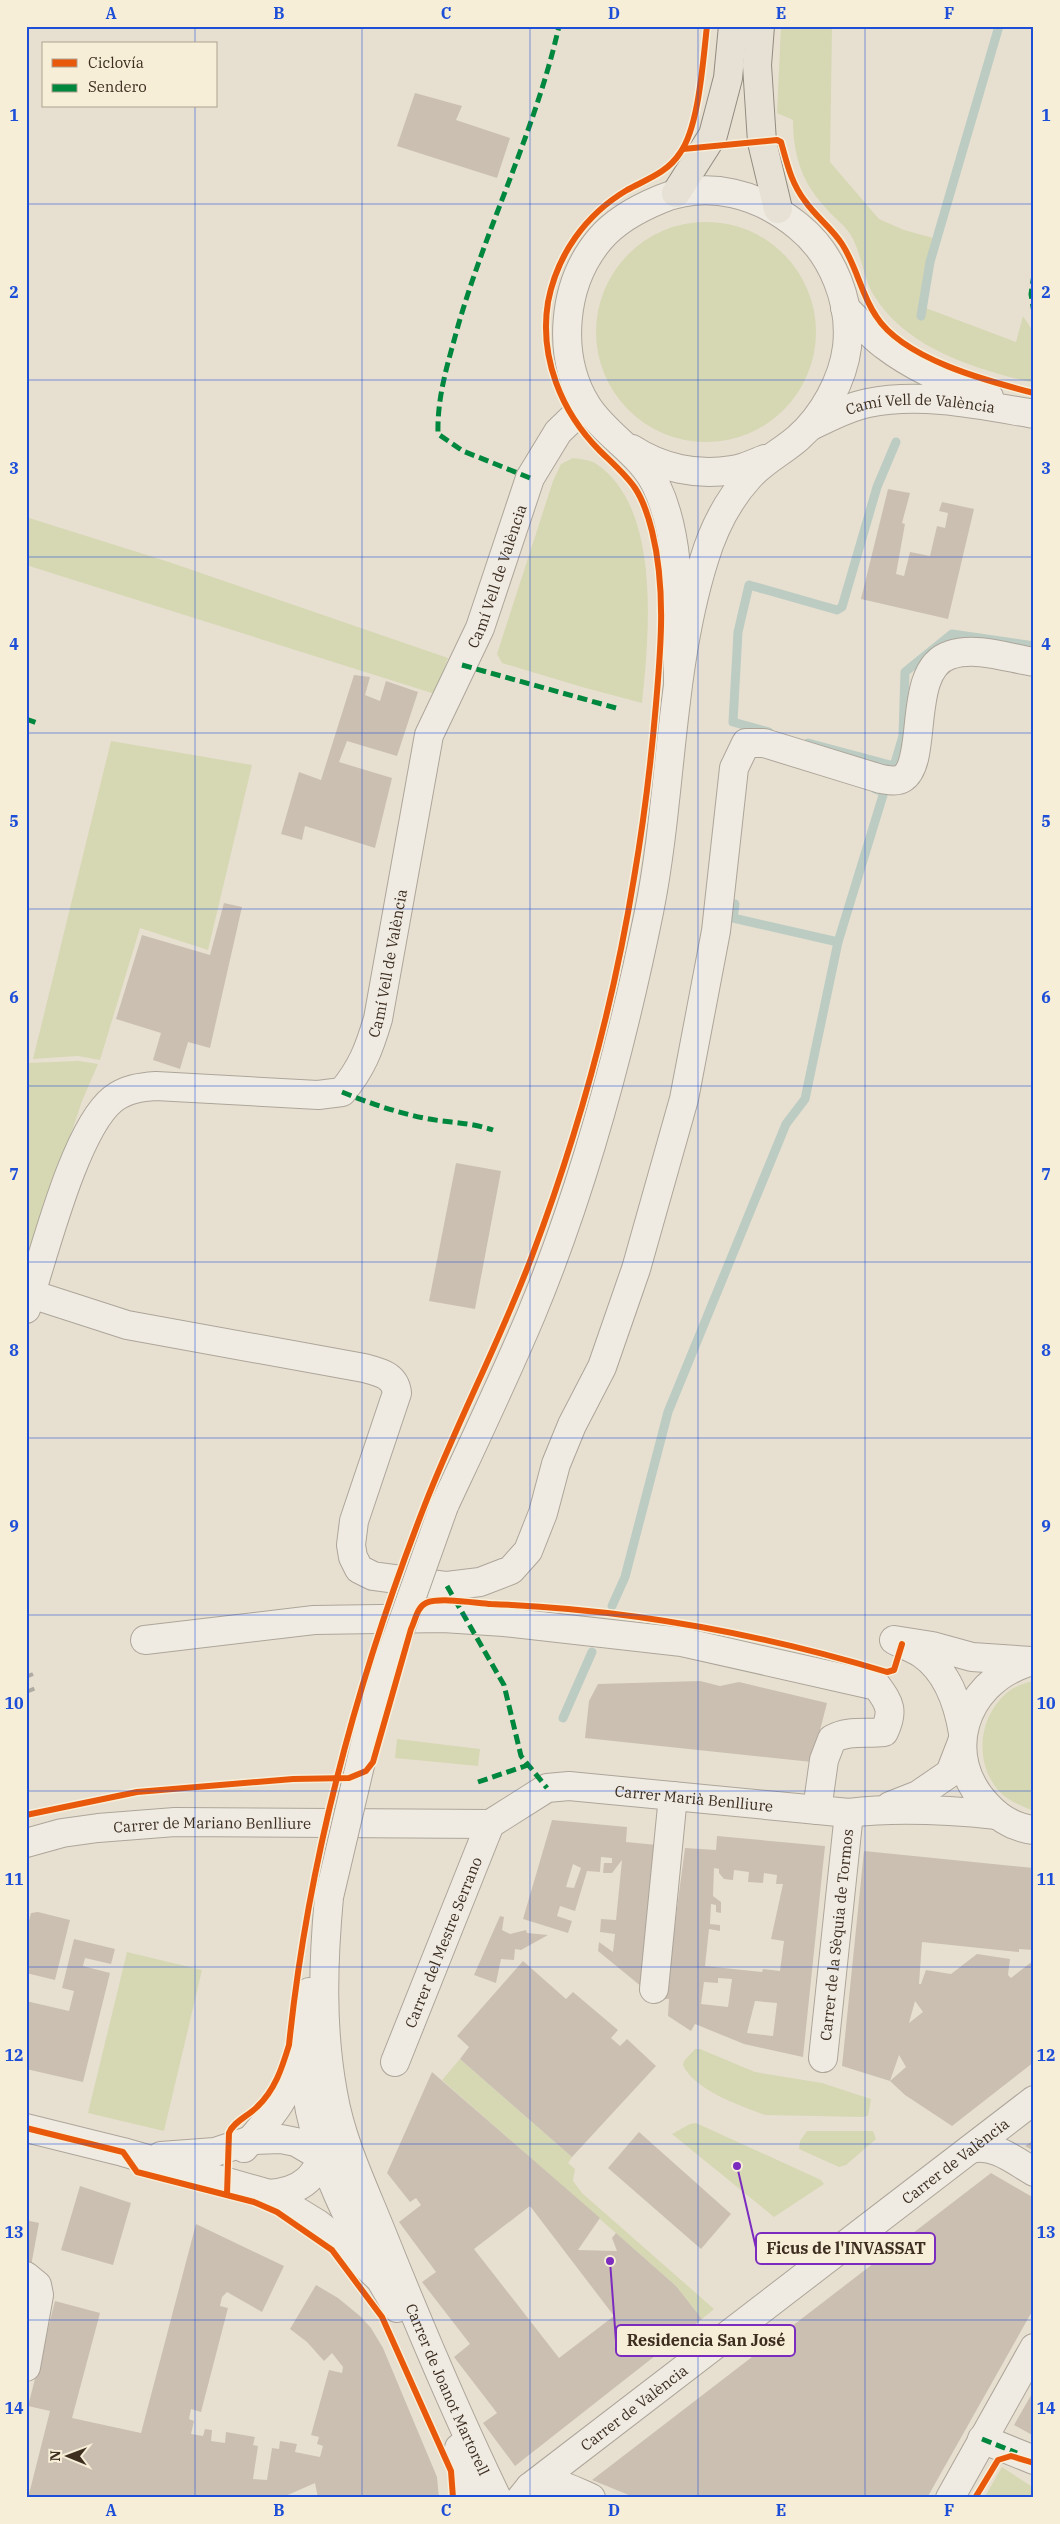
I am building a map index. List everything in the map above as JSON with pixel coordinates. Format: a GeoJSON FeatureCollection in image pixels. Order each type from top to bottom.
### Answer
{"type":"FeatureCollection","features":[{"type":"Feature","properties":{"kind":"main road"},"geometry":{"type":"LineString","coordinates":[[676,193],[713,135],[728,78],[733,26]]}},
{"type":"Feature","properties":{"kind":"main road"},"geometry":{"type":"LineString","coordinates":[[760,26],[757,65],[762,142],[778,210]]}},
{"type":"Feature","properties":{"kind":"street"},"geometry":{"type":"LineString","coordinates":[[259,2191],[239,2176],[241,2151],[281,2102],[298,2061],[306,2006],[348,1809],[370,1722],[391,1655],[444,1506],[532,1312],[573,1202],[602,1110],[622,1034],[650,904],[660,843],[678,682],[704,559],[719,521],[736,492],[753,472],[772,456],[795,441],[811,426],[836,387],[847,348],[846,308],[833,269],[810,235],[778,210],[746,196],[720,192],[676,193],[635,210],[608,232],[601,238],[577,276],[567,319],[570,363],[586,405],[614,438],[640,461],[655,482],[668,518],[676,570],[678,682]]}},
{"type":"Feature","properties":{"kind":"street","name":"Camí Vell de València"},"geometry":{"type":"LineString","coordinates":[[846,308],[883,345],[902,357],[958,385],[1034,413]]}},
{"type":"Feature","properties":{"kind":"street","name":"Camí Vell de València"},"geometry":{"type":"LineString","coordinates":[[811,426],[846,409],[890,400],[969,404],[1034,413]]}},
{"type":"Feature","properties":{"kind":"street","name":"Camí Vell de València"},"geometry":{"type":"LineString","coordinates":[[29,1302],[77,1156],[98,1115],[114,1099],[134,1088],[156,1086],[318,1095],[342,1092],[355,1077],[368,1055],[378,1019],[429,734],[480,628],[530,478],[546,448],[558,432],[586,405]]}},
{"type":"Feature","properties":{"kind":"street"},"geometry":{"type":"LineString","coordinates":[[614,438],[649,460],[690,472],[732,470],[772,456]]}},
{"type":"Feature","properties":{"kind":"street"},"geometry":{"type":"LineString","coordinates":[[29,1302],[127,1325],[364,1368],[391,1378],[396,1385],[397,1394],[354,1521],[351,1545],[359,1569],[373,1576],[446,1586],[480,1582],[511,1570],[528,1551],[543,1513],[556,1464],[572,1425],[602,1367],[639,1260],[684,1099],[716,931],[734,768],[746,743],[764,743],[881,779],[893,780],[903,778],[909,771],[913,759],[927,679],[934,666],[950,655],[971,652],[1034,662]]}},
{"type":"Feature","properties":{"kind":"street"},"geometry":{"type":"LineString","coordinates":[[145,1640],[314,1620],[443,1618],[494,1621],[682,1642],[877,1686],[890,1704],[890,1722],[884,1732],[862,1735],[844,1732],[832,1739],[824,1760],[818,1810]]}},
{"type":"Feature","properties":{"kind":"street"},"geometry":{"type":"LineString","coordinates":[[1033,1661],[972,1657],[932,1646],[894,1640],[923,1654],[944,1678],[958,1703],[965,1769],[977,1795],[997,1815],[1022,1829],[1034,1830]]}},
{"type":"Feature","properties":{"kind":"street","name":"Carrer Marià Benlliure"},"geometry":{"type":"LineString","coordinates":[[880,1809],[918,1796],[950,1773],[963,1737],[969,1712],[979,1694],[994,1679],[1012,1668],[1033,1661]]}},
{"type":"Feature","properties":{"kind":"street","name":"Carrer Marià Benlliure"},"geometry":{"type":"LineString","coordinates":[[490,1824],[547,1788],[569,1786],[849,1813],[880,1809],[954,1811],[997,1815]]}},
{"type":"Feature","properties":{"kind":"street"},"geometry":{"type":"LineString","coordinates":[[654,1989],[673,1796]]}},
{"type":"Feature","properties":{"kind":"street","name":"Carrer de la Sèquia de Tormos"},"geometry":{"type":"LineString","coordinates":[[823,2058],[849,1813]]}},
{"type":"Feature","properties":{"kind":"street","name":"Carrer de Mariano Benlliure"},"geometry":{"type":"LineString","coordinates":[[26,1843],[98,1828],[175,1822],[490,1824]]}},
{"type":"Feature","properties":{"kind":"street","name":"Carrer del Mestre Serrano"},"geometry":{"type":"LineString","coordinates":[[395,2062],[490,1824]]}},
{"type":"Feature","properties":{"kind":"street"},"geometry":{"type":"LineString","coordinates":[[329,1897],[324,1950],[324,2032],[333,2094],[346,2144],[391,2273]]}},
{"type":"Feature","properties":{"kind":"street"},"geometry":{"type":"LineString","coordinates":[[306,2006],[305,2096],[323,2157],[334,2188],[391,2273]]}},
{"type":"Feature","properties":{"kind":"street","name":"Carrer de Joanot Martorell"},"geometry":{"type":"LineString","coordinates":[[259,2191],[293,2190],[317,2172],[334,2132],[333,2094]]}},
{"type":"Feature","properties":{"kind":"street","name":"Carrer de València"},"geometry":{"type":"LineString","coordinates":[[526,2493],[1034,2100]]}},
{"type":"Feature","properties":{"kind":"street","name":"Carrer de Joanot Martorell"},"geometry":{"type":"LineString","coordinates":[[26,2128],[123,2152],[259,2191],[318,2224],[391,2273],[497,2498]]}},
{"type":"Feature","properties":{"kind":"street"},"geometry":{"type":"LineString","coordinates":[[123,2152],[170,2157],[228,2149],[251,2140],[282,2139],[296,2142],[323,2157]]}},
{"type":"Feature","properties":{"kind":"street"},"geometry":{"type":"LineString","coordinates":[[971,2149],[979,2147],[991,2148],[1034,2172]]}},
{"type":"Feature","properties":{"kind":"street","name":"Carrer de Joanot Martorell"},"geometry":{"type":"LineString","coordinates":[[391,2273],[413,2338],[466,2466],[470,2482],[470,2498]]}},
{"type":"Feature","properties":{"kind":"street"},"geometry":{"type":"LineString","coordinates":[[26,2276],[37,2285],[39,2296],[26,2367]]}},
{"type":"Feature","properties":{"kind":"street"},"geometry":{"type":"LineString","coordinates":[[950,2498],[1034,2348]]}},
{"type":"Feature","properties":{"kind":"street"},"geometry":{"type":"LineString","coordinates":[[982,2439],[1034,2460]]}},
{"type":"Feature","properties":{"kind":"street"},"geometry":{"type":"LineString","coordinates":[[526,2493],[544,2483],[557,2484],[591,2498]]}},
{"type":"Feature","properties":{"kind":"green space"},"geometry":{"type":"Polygon","coordinates":[[[781,26],[832,26],[830,162],[879,219],[904,230],[937,239],[930,262],[923,307],[1016,342],[1023,316],[1034,333],[1034,383],[966,363],[923,343],[887,313],[873,294],[852,238],[816,196],[804,177],[797,155],[793,120],[777,113],[781,26]]]}},
{"type":"Feature","properties":{"kind":"green space"},"geometry":{"type":"Polygon","coordinates":[[[706,222],[727,224],[748,230],[784,254],[808,290],[814,311],[816,332],[814,353],[808,374],[784,410],[748,434],[727,440],[706,442],[685,440],[664,434],[628,410],[604,374],[598,353],[596,332],[598,311],[604,290],[628,254],[664,230],[685,224],[706,222]]]}},
{"type":"Feature","properties":{"kind":"green space"},"geometry":{"type":"Polygon","coordinates":[[[573,458],[595,463],[617,483],[632,509],[641,540],[646,574],[648,609],[642,703],[502,663],[497,654],[553,481],[561,464],[573,458]]]}},
{"type":"Feature","properties":{"kind":"green space"},"geometry":{"type":"Polygon","coordinates":[[[26,517],[169,562],[448,658],[435,694],[26,565],[26,517]]]}},
{"type":"Feature","properties":{"kind":"green space"},"geometry":{"type":"Polygon","coordinates":[[[111,741],[252,765],[208,950],[140,928],[100,1060],[78,1056],[33,1059],[111,741]]]}},
{"type":"Feature","properties":{"kind":"green space"},"geometry":{"type":"Polygon","coordinates":[[[79,1061],[98,1064],[82,1101],[26,1269],[26,1063],[79,1061]]]}},
{"type":"Feature","properties":{"kind":"green space"},"geometry":{"type":"Polygon","coordinates":[[[1034,1680],[1034,1811],[1010,1800],[998,1790],[990,1778],[985,1764],[983,1736],[987,1722],[1001,1698],[1012,1689],[1034,1680]]]}},
{"type":"Feature","properties":{"kind":"green space"},"geometry":{"type":"Polygon","coordinates":[[[397,1739],[480,1749],[478,1766],[395,1758],[397,1739]]]}},
{"type":"Feature","properties":{"kind":"green space"},"geometry":{"type":"Polygon","coordinates":[[[127,1952],[202,1970],[164,2131],[88,2113],[127,1952]]]}},
{"type":"Feature","properties":{"kind":"green space"},"geometry":{"type":"Polygon","coordinates":[[[695,2049],[700,2049],[755,2072],[822,2083],[871,2099],[868,2116],[765,2115],[744,2107],[707,2089],[689,2074],[683,2065],[684,2061],[695,2049]]]}},
{"type":"Feature","properties":{"kind":"green space"},"geometry":{"type":"Polygon","coordinates":[[[460,2059],[572,2157],[568,2163],[575,2169],[573,2181],[582,2193],[714,2309],[702,2319],[676,2286],[442,2080],[460,2059]]]}},
{"type":"Feature","properties":{"kind":"green space"},"geometry":{"type":"Polygon","coordinates":[[[696,2123],[821,2180],[824,2184],[774,2217],[672,2134],[690,2124],[696,2123]]]}},
{"type":"Feature","properties":{"kind":"green space"},"geometry":{"type":"Polygon","coordinates":[[[807,2131],[873,2131],[876,2139],[846,2165],[839,2167],[799,2149],[800,2141],[807,2131]]]}},
{"type":"Feature","properties":{"kind":"green space"},"geometry":{"type":"Polygon","coordinates":[[[1002,2467],[1034,2488],[1034,2498],[984,2498],[1002,2467]]]}},
{"type":"Feature","properties":{"kind":"building"},"geometry":{"type":"Polygon","coordinates":[[[415,93],[462,106],[456,120],[510,138],[497,178],[397,146],[415,93]]]}},
{"type":"Feature","properties":{"kind":"building"},"geometry":{"type":"Polygon","coordinates":[[[888,489],[910,493],[902,523],[905,524],[896,574],[904,576],[910,552],[930,556],[937,526],[945,528],[948,513],[939,511],[942,502],[974,509],[948,619],[861,599],[888,489]]]}},
{"type":"Feature","properties":{"kind":"building"},"geometry":{"type":"Polygon","coordinates":[[[354,675],[370,677],[365,695],[380,701],[386,681],[418,692],[397,756],[347,741],[339,762],[392,778],[375,848],[305,826],[302,840],[281,834],[299,772],[321,780],[354,675]]]}},
{"type":"Feature","properties":{"kind":"building"},"geometry":{"type":"Polygon","coordinates":[[[224,903],[242,907],[210,1048],[188,1042],[180,1069],[153,1060],[161,1033],[116,1019],[142,935],[210,955],[224,903]]]}},
{"type":"Feature","properties":{"kind":"building"},"geometry":{"type":"Polygon","coordinates":[[[456,1163],[501,1171],[475,1309],[429,1301],[456,1163]]]}},
{"type":"Feature","properties":{"kind":"building"},"geometry":{"type":"Polygon","coordinates":[[[700,1681],[720,1686],[739,1682],[827,1703],[812,1762],[585,1738],[589,1701],[598,1684],[700,1681]]]}},
{"type":"Feature","properties":{"kind":"building"},"geometry":{"type":"Polygon","coordinates":[[[552,1820],[627,1827],[626,1842],[657,1845],[642,1987],[598,1951],[599,1942],[613,1952],[615,1934],[600,1932],[601,1919],[616,1920],[622,1860],[612,1873],[603,1873],[604,1863],[612,1863],[612,1858],[601,1857],[600,1872],[587,1871],[575,1911],[560,1906],[557,1916],[572,1921],[568,1933],[523,1919],[552,1820]],[[573,1864],[566,1887],[574,1888],[581,1868],[573,1864]]]}},
{"type":"Feature","properties":{"kind":"building"},"geometry":{"type":"Polygon","coordinates":[[[717,1836],[825,1846],[803,2057],[744,2044],[695,2024],[691,2031],[668,2016],[669,1999],[665,1999],[685,1848],[716,1850],[717,1836]],[[714,1868],[713,1896],[721,1902],[721,1913],[716,1912],[716,1905],[711,1904],[710,1924],[720,1925],[720,1931],[709,1929],[705,1966],[762,1972],[763,1969],[780,1971],[784,1941],[771,1939],[783,1884],[776,1884],[777,1875],[764,1873],[763,1883],[748,1882],[749,1872],[734,1870],[733,1880],[724,1879],[719,1873],[719,1869],[714,1868]],[[718,1978],[718,1983],[704,1982],[701,2004],[728,2007],[732,1979],[718,1978]],[[755,2001],[747,2033],[773,2036],[777,2003],[755,2001]]]}},
{"type":"Feature","properties":{"kind":"building"},"geometry":{"type":"Polygon","coordinates":[[[864,1851],[1034,1868],[1034,1950],[1019,1949],[1019,1952],[922,1942],[919,1984],[921,1984],[926,1970],[951,1974],[977,1954],[1010,1959],[1008,1975],[1011,1978],[1034,1960],[1034,2062],[952,2126],[905,2095],[890,2081],[842,2066],[864,1851]],[[915,2001],[909,2023],[923,2012],[915,2001]],[[899,2055],[890,2081],[906,2067],[899,2055]]]}},
{"type":"Feature","properties":{"kind":"building"},"geometry":{"type":"Polygon","coordinates":[[[38,1912],[70,1920],[55,1980],[26,1973],[26,1932],[31,1913],[38,1912]]]}},
{"type":"Feature","properties":{"kind":"building"},"geometry":{"type":"Polygon","coordinates":[[[500,1916],[504,1917],[502,1930],[510,1934],[526,1930],[527,1933],[548,1935],[521,1950],[515,1949],[514,1960],[501,1959],[496,1983],[474,1975],[500,1916]]]}},
{"type":"Feature","properties":{"kind":"building"},"geometry":{"type":"Polygon","coordinates":[[[74,1939],[115,1949],[111,1964],[85,1958],[83,1966],[110,1973],[83,2082],[26,2069],[26,2001],[69,2011],[74,1991],[62,1988],[74,1939]]]}},
{"type":"Feature","properties":{"kind":"building"},"geometry":{"type":"Polygon","coordinates":[[[523,1961],[566,1999],[573,1992],[618,2030],[611,2038],[620,2046],[627,2039],[656,2066],[572,2157],[460,2059],[469,2047],[457,2036],[523,1961]]]}},
{"type":"Feature","properties":{"kind":"building"},"geometry":{"type":"Polygon","coordinates":[[[432,2072],[600,2218],[578,2250],[617,2251],[612,2238],[616,2233],[676,2286],[702,2319],[515,2466],[483,2423],[497,2413],[454,2357],[470,2344],[422,2282],[436,2272],[399,2222],[421,2205],[416,2198],[410,2202],[387,2173],[432,2072]],[[530,2206],[474,2249],[559,2358],[614,2316],[530,2206]]]}},
{"type":"Feature","properties":{"kind":"building"},"geometry":{"type":"Polygon","coordinates":[[[639,2132],[731,2214],[701,2249],[608,2168],[639,2132]]]}},
{"type":"Feature","properties":{"kind":"building"},"geometry":{"type":"Polygon","coordinates":[[[1034,2140],[1034,2151],[1025,2146],[1034,2140]]]}},
{"type":"Feature","properties":{"kind":"building"},"geometry":{"type":"Polygon","coordinates":[[[991,2173],[1034,2198],[1034,2308],[927,2498],[636,2498],[592,2480],[991,2173]]]}},
{"type":"Feature","properties":{"kind":"building"},"geometry":{"type":"Polygon","coordinates":[[[80,2186],[131,2203],[113,2265],[61,2250],[80,2186]]]}},
{"type":"Feature","properties":{"kind":"building"},"geometry":{"type":"Polygon","coordinates":[[[26,2220],[39,2223],[31,2266],[26,2265],[26,2220]]]}},
{"type":"Feature","properties":{"kind":"building"},"geometry":{"type":"Polygon","coordinates":[[[196,2224],[284,2266],[262,2312],[227,2292],[222,2297],[220,2306],[228,2308],[201,2412],[191,2409],[189,2419],[194,2421],[191,2434],[203,2436],[205,2429],[212,2430],[211,2441],[225,2443],[226,2432],[255,2437],[253,2445],[258,2446],[253,2479],[267,2480],[272,2448],[279,2449],[280,2441],[297,2444],[295,2452],[320,2457],[323,2446],[317,2444],[319,2437],[311,2435],[329,2370],[342,2373],[343,2367],[332,2353],[324,2361],[307,2342],[290,2329],[316,2285],[338,2298],[360,2316],[371,2328],[383,2348],[437,2477],[439,2498],[318,2498],[315,2483],[281,2498],[28,2498],[50,2411],[28,2406],[55,2301],[100,2313],[72,2418],[141,2433],[196,2224]]]}},
{"type":"Feature","properties":{"kind":"building"},"geometry":{"type":"Polygon","coordinates":[[[1034,2390],[1034,2436],[1014,2425],[1034,2390]]]}},
{"type":"Feature","properties":{"kind":"waterway"},"geometry":{"type":"LineString","coordinates":[[921,316],[930,262],[999,26]]}},
{"type":"Feature","properties":{"kind":"waterway"},"geometry":{"type":"LineString","coordinates":[[769,732],[733,722],[738,632],[749,585],[837,610],[842,607],[877,487],[896,442]]}},
{"type":"Feature","properties":{"kind":"waterway"},"geometry":{"type":"LineString","coordinates":[[808,743],[894,766],[903,736],[905,672],[952,634],[1034,646]]}},
{"type":"Feature","properties":{"kind":"waterway"},"geometry":{"type":"LineString","coordinates":[[612,1606],[625,1577],[668,1412],[786,1124],[805,1099],[838,942],[884,792],[875,789]]}},
{"type":"Feature","properties":{"kind":"waterway"},"geometry":{"type":"LineString","coordinates":[[735,904],[733,918],[838,942]]}},
{"type":"Feature","properties":{"kind":"waterway"},"geometry":{"type":"LineString","coordinates":[[563,1718],[592,1652]]}},
{"type":"Feature","properties":{"kind":"railway"},"geometry":{"type":"LineString","coordinates":[[26,1677],[33,1674]]}},
{"type":"Feature","properties":{"kind":"railway"},"geometry":{"type":"LineString","coordinates":[[26,1692],[36,1688]]}},
{"type":"Feature","properties":{"kind":"marked path"},"geometry":{"type":"LineString","coordinates":[[530,478],[463,451],[438,434],[438,420],[444,380],[458,326],[483,251],[538,102],[559,26]]}},
{"type":"Feature","properties":{"kind":"marked path"},"geometry":{"type":"LineString","coordinates":[[1034,274],[1031,294],[1034,313]]}},
{"type":"Feature","properties":{"kind":"marked path"},"geometry":{"type":"LineString","coordinates":[[462,665],[616,708]]}},
{"type":"Feature","properties":{"kind":"marked path"},"geometry":{"type":"LineString","coordinates":[[26,719],[40,724]]}},
{"type":"Feature","properties":{"kind":"marked path"},"geometry":{"type":"LineString","coordinates":[[342,1092],[413,1116],[476,1125],[493,1130]]}},
{"type":"Feature","properties":{"kind":"marked path"},"geometry":{"type":"LineString","coordinates":[[447,1586],[504,1685],[521,1756],[547,1788]]}},
{"type":"Feature","properties":{"kind":"marked path"},"geometry":{"type":"LineString","coordinates":[[478,1782],[528,1765]]}},
{"type":"Feature","properties":{"kind":"marked path"},"geometry":{"type":"LineString","coordinates":[[982,2439],[1017,2453]]}},
{"type":"Feature","properties":{"kind":"cycle path"},"geometry":{"type":"LineString","coordinates":[[227,2194],[229,2133],[237,2122],[257,2107],[269,2093],[281,2070],[289,2045],[298,1976],[322,1840],[338,1772],[377,1638],[424,1507],[520,1288],[549,1210],[579,1117],[616,974],[638,856],[652,748],[661,639],[659,574],[652,531],[639,494],[627,477],[586,436],[574,419],[556,382],[550,363],[547,343],[548,302],[558,268],[566,252],[586,224],[612,200],[663,171],[680,153],[692,127],[696,110],[707,26]]}},
{"type":"Feature","properties":{"kind":"cycle path"},"geometry":{"type":"LineString","coordinates":[[683,149],[777,140],[781,142],[796,187],[809,207],[842,244],[852,262],[871,308],[889,331],[905,344],[925,356],[948,366],[970,375],[1034,393]]}},
{"type":"Feature","properties":{"kind":"cycle path"},"geometry":{"type":"LineString","coordinates":[[26,1815],[137,1792],[293,1779],[349,1778],[366,1771],[373,1762],[415,1618],[423,1605],[432,1601],[541,1607],[641,1617],[691,1625],[790,1646],[887,1672],[894,1670],[902,1644]]}},
{"type":"Feature","properties":{"kind":"cycle path"},"geometry":{"type":"LineString","coordinates":[[26,2128],[123,2152],[137,2172],[254,2202],[277,2212],[332,2250],[382,2317],[451,2471],[453,2498]]}},
{"type":"Feature","properties":{"kind":"cycle path"},"geometry":{"type":"LineString","coordinates":[[975,2498],[998,2460],[1011,2456],[1034,2463]]}},
{"type":"Feature","properties":{"kind":"place","name":"Ficus de l'INVASSAT"},"geometry":{"type":"Point","coordinates":[737,2166]}},
{"type":"Feature","properties":{"kind":"place","name":"Residencia San José"},"geometry":{"type":"Point","coordinates":[610,2261]}}]}
